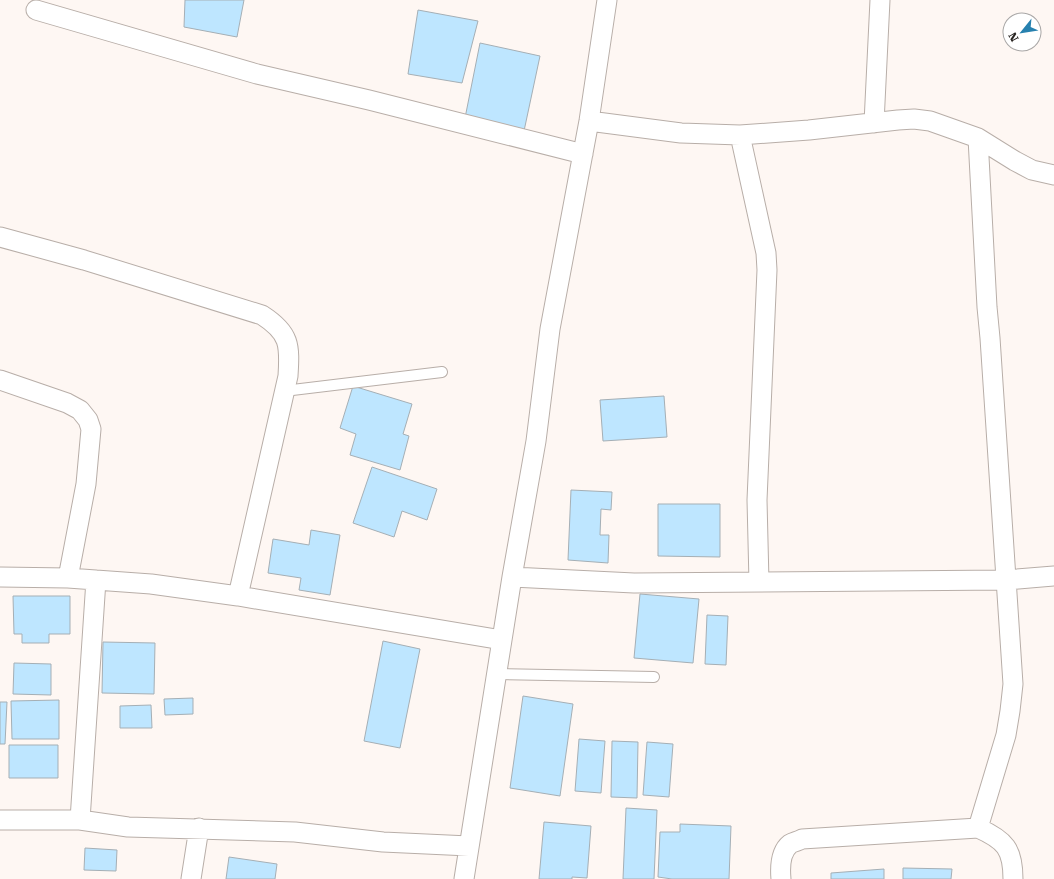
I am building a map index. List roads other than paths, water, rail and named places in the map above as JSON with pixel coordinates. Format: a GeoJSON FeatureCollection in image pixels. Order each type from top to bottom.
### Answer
{"type":"FeatureCollection","features":[{"type":"Feature","properties":{"kind":"street"},"geometry":{"type":"LineString","coordinates":[[464,879],[498,674],[512,577],[536,441],[550,329],[583,154],[607,0]]}},
{"type":"Feature","properties":{"kind":"street"},"geometry":{"type":"LineString","coordinates":[[874,123],[880,0]]}},
{"type":"Feature","properties":{"kind":"street"},"geometry":{"type":"LineString","coordinates":[[36,10],[257,74],[369,100],[583,154]]}},
{"type":"Feature","properties":{"kind":"street"},"geometry":{"type":"LineString","coordinates":[[588,121],[681,133],[740,135],[808,130],[898,120],[930,121],[978,138],[1032,170],[1054,175]]}},
{"type":"Feature","properties":{"kind":"street"},"geometry":{"type":"LineString","coordinates":[[740,135],[766,253],[767,270],[757,500],[759,582]]}},
{"type":"Feature","properties":{"kind":"street"},"geometry":{"type":"LineString","coordinates":[[978,138],[986,307],[990,338],[1012,684],[1006,735],[978,828]]}},
{"type":"Feature","properties":{"kind":"street"},"geometry":{"type":"LineString","coordinates":[[0,237],[84,260],[262,315],[275,323],[283,333],[287,344],[289,360],[288,376],[238,596]]}},
{"type":"Feature","properties":{"kind":"street"},"geometry":{"type":"LineString","coordinates":[[0,380],[67,403],[80,410],[88,420],[91,429],[91,444],[86,484],[68,578]]}},
{"type":"Feature","properties":{"kind":"street"},"geometry":{"type":"LineString","coordinates":[[512,577],[634,583],[1005,580],[1054,576]]}},
{"type":"Feature","properties":{"kind":"street"},"geometry":{"type":"LineString","coordinates":[[0,578],[68,578],[151,584],[238,596],[502,640]]}},
{"type":"Feature","properties":{"kind":"street"},"geometry":{"type":"LineString","coordinates":[[80,820],[96,580]]}},
{"type":"Feature","properties":{"kind":"street"},"geometry":{"type":"LineString","coordinates":[[0,820],[80,820],[128,827],[295,832],[383,842],[469,846]]}},
{"type":"Feature","properties":{"kind":"street"},"geometry":{"type":"LineString","coordinates":[[192,879],[199,828]]}},
{"type":"Feature","properties":{"kind":"street"},"geometry":{"type":"LineString","coordinates":[[781,879],[780,867],[783,853],[790,844],[802,839],[978,828],[1003,842],[1013,864],[1013,879]]}},
{"type":"Feature","properties":{"kind":"lane"},"geometry":{"type":"LineString","coordinates":[[284,390],[442,372]]}},
{"type":"Feature","properties":{"kind":"lane"},"geometry":{"type":"LineString","coordinates":[[498,674],[654,677]]}}]}
